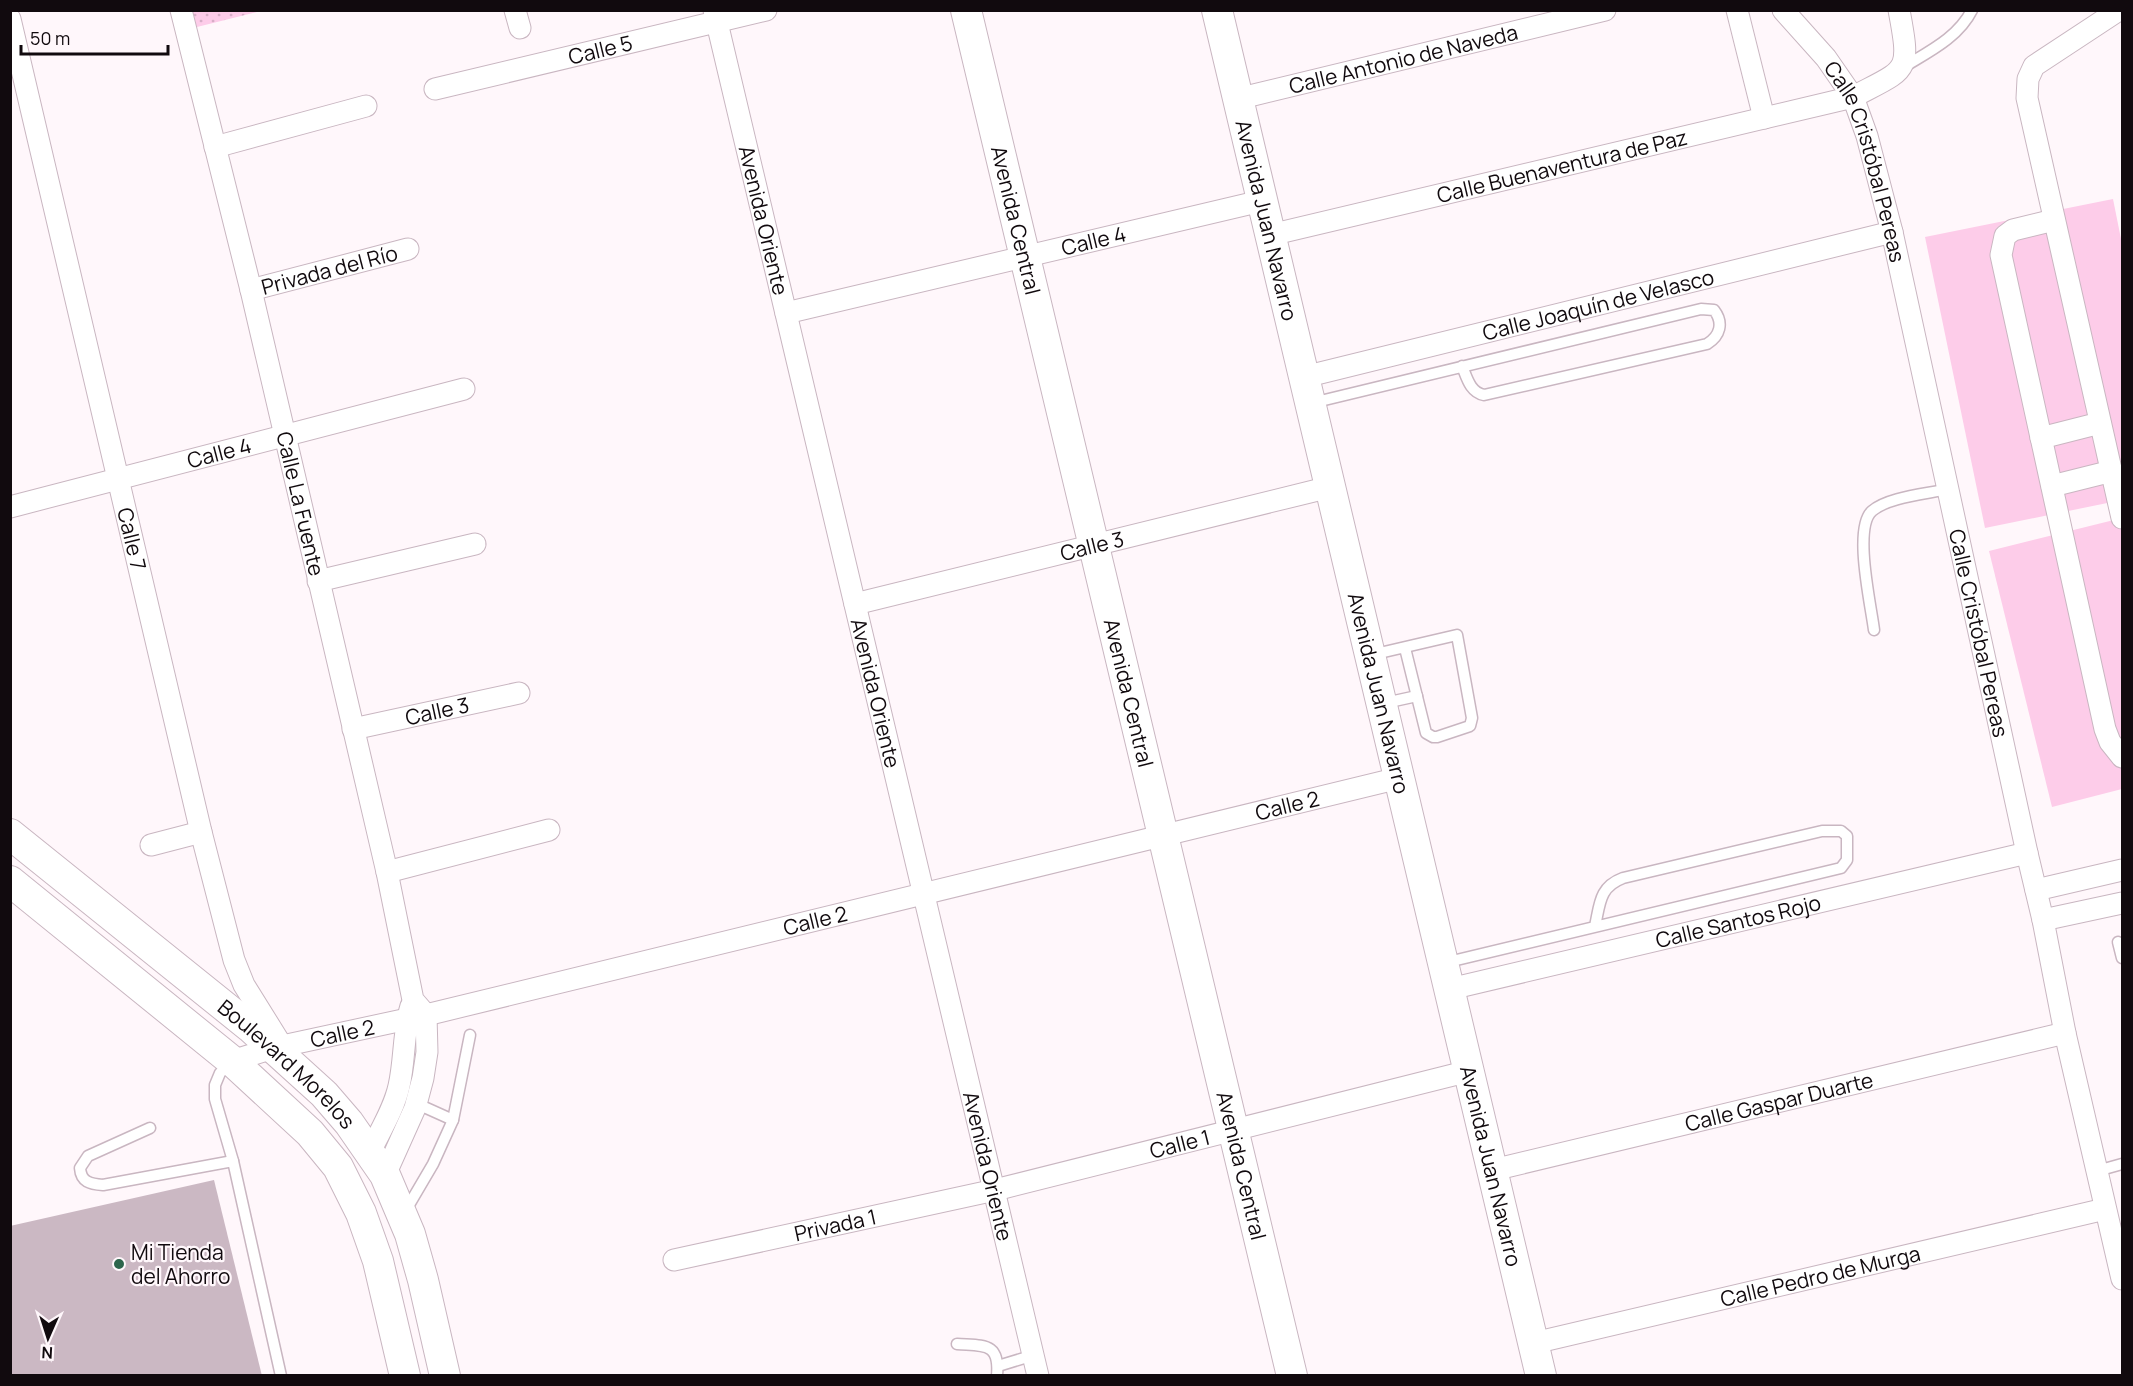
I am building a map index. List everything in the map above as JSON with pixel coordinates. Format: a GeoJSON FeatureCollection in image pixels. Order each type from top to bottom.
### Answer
{"type":"FeatureCollection","features":[{"type":"Feature","properties":{"kind":"main road","name":"Avenida Central"},"geometry":{"type":"LineString","coordinates":[[966,10],[1292,1376]]}},
{"type":"Feature","properties":{"kind":"main road","name":"Avenida Juan Navarro"},"geometry":{"type":"LineString","coordinates":[[1217,10],[1541,1376]]}},
{"type":"Feature","properties":{"kind":"main road","name":"Boulevard Morelos"},"geometry":{"type":"LineString","coordinates":[[10,834],[278,1047],[349,1123],[377,1163],[410,1234],[445,1376]]}},
{"type":"Feature","properties":{"kind":"main road","name":"Boulevard Morelos"},"geometry":{"type":"LineString","coordinates":[[10,881],[232,1061],[310,1133],[338,1167],[361,1213],[378,1261],[405,1376]]}},
{"type":"Feature","properties":{"kind":"street","name":"Calle La Fuente"},"geometry":{"type":"LineString","coordinates":[[181,10],[251,290],[387,872],[415,1011],[427,1052],[416,1103],[377,1163]]}},
{"type":"Feature","properties":{"kind":"street","name":"Calle 5"},"geometry":{"type":"LineString","coordinates":[[435,89],[716,16],[766,10]]}},
{"type":"Feature","properties":{"kind":"street","name":"Calle Antonio de Naveda"},"geometry":{"type":"LineString","coordinates":[[1237,99],[1605,10]]}},
{"type":"Feature","properties":{"kind":"street"},"geometry":{"type":"LineString","coordinates":[[1737,10],[1764,118]]}},
{"type":"Feature","properties":{"kind":"street","name":"Calle Cristóbal Pereas"},"geometry":{"type":"LineString","coordinates":[[1783,10],[1826,58],[1853,97],[1867,136],[1892,232],[2026,853],[2043,920],[2066,1033],[2122,1279]]}},
{"type":"Feature","properties":{"kind":"street"},"geometry":{"type":"LineString","coordinates":[[1899,10],[1906,46],[1902,68]]}},
{"type":"Feature","properties":{"kind":"street"},"geometry":{"type":"LineString","coordinates":[[2119,10],[2034,66],[2028,80],[2026,98],[2122,518]]}},
{"type":"Feature","properties":{"kind":"street","name":"Avenida Oriente"},"geometry":{"type":"LineString","coordinates":[[716,16],[1038,1376]]}},
{"type":"Feature","properties":{"kind":"street","name":"Calle 7"},"geometry":{"type":"LineString","coordinates":[[10,19],[201,832],[234,960],[244,985],[278,1047]]}},
{"type":"Feature","properties":{"kind":"street","name":"Calle Buenaventura de Paz"},"geometry":{"type":"LineString","coordinates":[[1270,235],[1853,97],[1894,75],[1902,68]]}},
{"type":"Feature","properties":{"kind":"street"},"geometry":{"type":"LineString","coordinates":[[215,147],[366,106]]}},
{"type":"Feature","properties":{"kind":"street","name":"Calle 4"},"geometry":{"type":"LineString","coordinates":[[786,314],[1262,201]]}},
{"type":"Feature","properties":{"kind":"street"},"geometry":{"type":"LineString","coordinates":[[2054,220],[2013,230],[2005,236],[2001,255],[2105,729],[2110,742],[2122,757]]}},
{"type":"Feature","properties":{"kind":"street","name":"Calle Joaquín de Velasco"},"geometry":{"type":"LineString","coordinates":[[1307,391],[1892,232]]}},
{"type":"Feature","properties":{"kind":"street","name":"Privada del Río"},"geometry":{"type":"LineString","coordinates":[[251,290],[408,249]]}},
{"type":"Feature","properties":{"kind":"street","name":"Calle 4"},"geometry":{"type":"LineString","coordinates":[[10,507],[464,389]]}},
{"type":"Feature","properties":{"kind":"street"},"geometry":{"type":"LineString","coordinates":[[2041,438],[2100,423]]}},
{"type":"Feature","properties":{"kind":"street"},"geometry":{"type":"LineString","coordinates":[[2052,486],[2112,471]]}},
{"type":"Feature","properties":{"kind":"street","name":"Calle 3"},"geometry":{"type":"LineString","coordinates":[[855,604],[1330,487]]}},
{"type":"Feature","properties":{"kind":"street"},"geometry":{"type":"LineString","coordinates":[[318,581],[475,544]]}},
{"type":"Feature","properties":{"kind":"street","name":"Calle 3"},"geometry":{"type":"LineString","coordinates":[[353,729],[519,693]]}},
{"type":"Feature","properties":{"kind":"street","name":"Calle 2"},"geometry":{"type":"LineString","coordinates":[[232,1061],[415,1011],[924,893],[1399,778]]}},
{"type":"Feature","properties":{"kind":"street"},"geometry":{"type":"LineString","coordinates":[[387,872],[549,830]]}},
{"type":"Feature","properties":{"kind":"street"},"geometry":{"type":"LineString","coordinates":[[151,845],[201,832]]}},
{"type":"Feature","properties":{"kind":"street","name":"Calle Santos Rojo"},"geometry":{"type":"LineString","coordinates":[[1447,976],[2026,853]]}},
{"type":"Feature","properties":{"kind":"street"},"geometry":{"type":"LineString","coordinates":[[2036,890],[2122,870]]}},
{"type":"Feature","properties":{"kind":"street"},"geometry":{"type":"LineString","coordinates":[[2043,920],[2122,903]]}},
{"type":"Feature","properties":{"kind":"street","name":"Calle La Fuente"},"geometry":{"type":"LineString","coordinates":[[377,1163],[399,1086],[415,1011]]}},
{"type":"Feature","properties":{"kind":"street","name":"Calle Gaspar Duarte"},"geometry":{"type":"LineString","coordinates":[[1493,1170],[2066,1033]]}},
{"type":"Feature","properties":{"kind":"street","name":"Calle 1"},"geometry":{"type":"LineString","coordinates":[[995,1190],[1469,1071]]}},
{"type":"Feature","properties":{"kind":"street","name":"Privada 1"},"geometry":{"type":"LineString","coordinates":[[674,1260],[995,1190]]}},
{"type":"Feature","properties":{"kind":"street","name":"Calle Pedro de Murga"},"geometry":{"type":"LineString","coordinates":[[1534,1343],[2105,1209]]}},
{"type":"Feature","properties":{"kind":"lane"},"geometry":{"type":"LineString","coordinates":[[1902,68],[1947,40],[1966,22],[1972,10]]}},
{"type":"Feature","properties":{"kind":"lane"},"geometry":{"type":"LineString","coordinates":[[1307,391],[1462,366],[1701,309],[1714,310],[1718,315],[1719,334],[1707,344],[1484,395],[1472,389],[1462,366]]}},
{"type":"Feature","properties":{"kind":"lane"},"geometry":{"type":"LineString","coordinates":[[1874,630],[1863,550],[1863,528],[1870,512],[1885,503],[1948,489]]}},
{"type":"Feature","properties":{"kind":"lane"},"geometry":{"type":"LineString","coordinates":[[1370,656],[1457,635],[1472,723],[1467,729],[1437,737],[1426,733],[1405,648]]}},
{"type":"Feature","properties":{"kind":"lane"},"geometry":{"type":"LineString","coordinates":[[1382,704],[1417,696]]}},
{"type":"Feature","properties":{"kind":"lane"},"geometry":{"type":"LineString","coordinates":[[1447,976],[1595,926],[1841,868],[1847,860],[1847,836],[1840,831],[1822,831],[1623,878],[1606,888],[1595,926]]}},
{"type":"Feature","properties":{"kind":"lane"},"geometry":{"type":"LineString","coordinates":[[2118,942],[2122,958]]}},
{"type":"Feature","properties":{"kind":"lane"},"geometry":{"type":"LineString","coordinates":[[402,1216],[433,1164],[453,1120],[470,1035]]}},
{"type":"Feature","properties":{"kind":"lane"},"geometry":{"type":"LineString","coordinates":[[232,1061],[220,1073],[215,1085],[215,1099],[233,1161],[281,1376]]}},
{"type":"Feature","properties":{"kind":"lane"},"geometry":{"type":"LineString","coordinates":[[396,1097],[416,1103],[453,1120]]}},
{"type":"Feature","properties":{"kind":"lane"},"geometry":{"type":"LineString","coordinates":[[150,1128],[88,1156],[80,1168],[83,1179],[103,1185],[233,1161]]}},
{"type":"Feature","properties":{"kind":"lane"},"geometry":{"type":"LineString","coordinates":[[2097,1171],[2122,1164]]}},
{"type":"Feature","properties":{"kind":"lane"},"geometry":{"type":"LineString","coordinates":[[957,1344],[991,1348],[995,1352],[997,1371],[1034,1355]]}},
{"type":"Feature","properties":{"kind":"shaded area"},"geometry":{"type":"Polygon","coordinates":[[[189,10],[261,11],[193,28],[189,10]]]}},
{"type":"Feature","properties":{"kind":"shaded area"},"geometry":{"type":"Polygon","coordinates":[[[2113,199],[2122,244],[2122,500],[1985,528],[1925,237],[2113,199]]]}},
{"type":"Feature","properties":{"kind":"shaded area"},"geometry":{"type":"Polygon","coordinates":[[[2122,518],[2122,789],[2052,807],[1989,551],[2122,518]]]}},
{"type":"Feature","properties":{"kind":"building"},"geometry":{"type":"Polygon","coordinates":[[[214,1180],[262,1376],[10,1376],[10,1226],[214,1180]]]}},
{"type":"Feature","properties":{"kind":"place","name":"Mi Tienda del Ahorro"},"geometry":{"type":"Point","coordinates":[119,1264]}}]}
